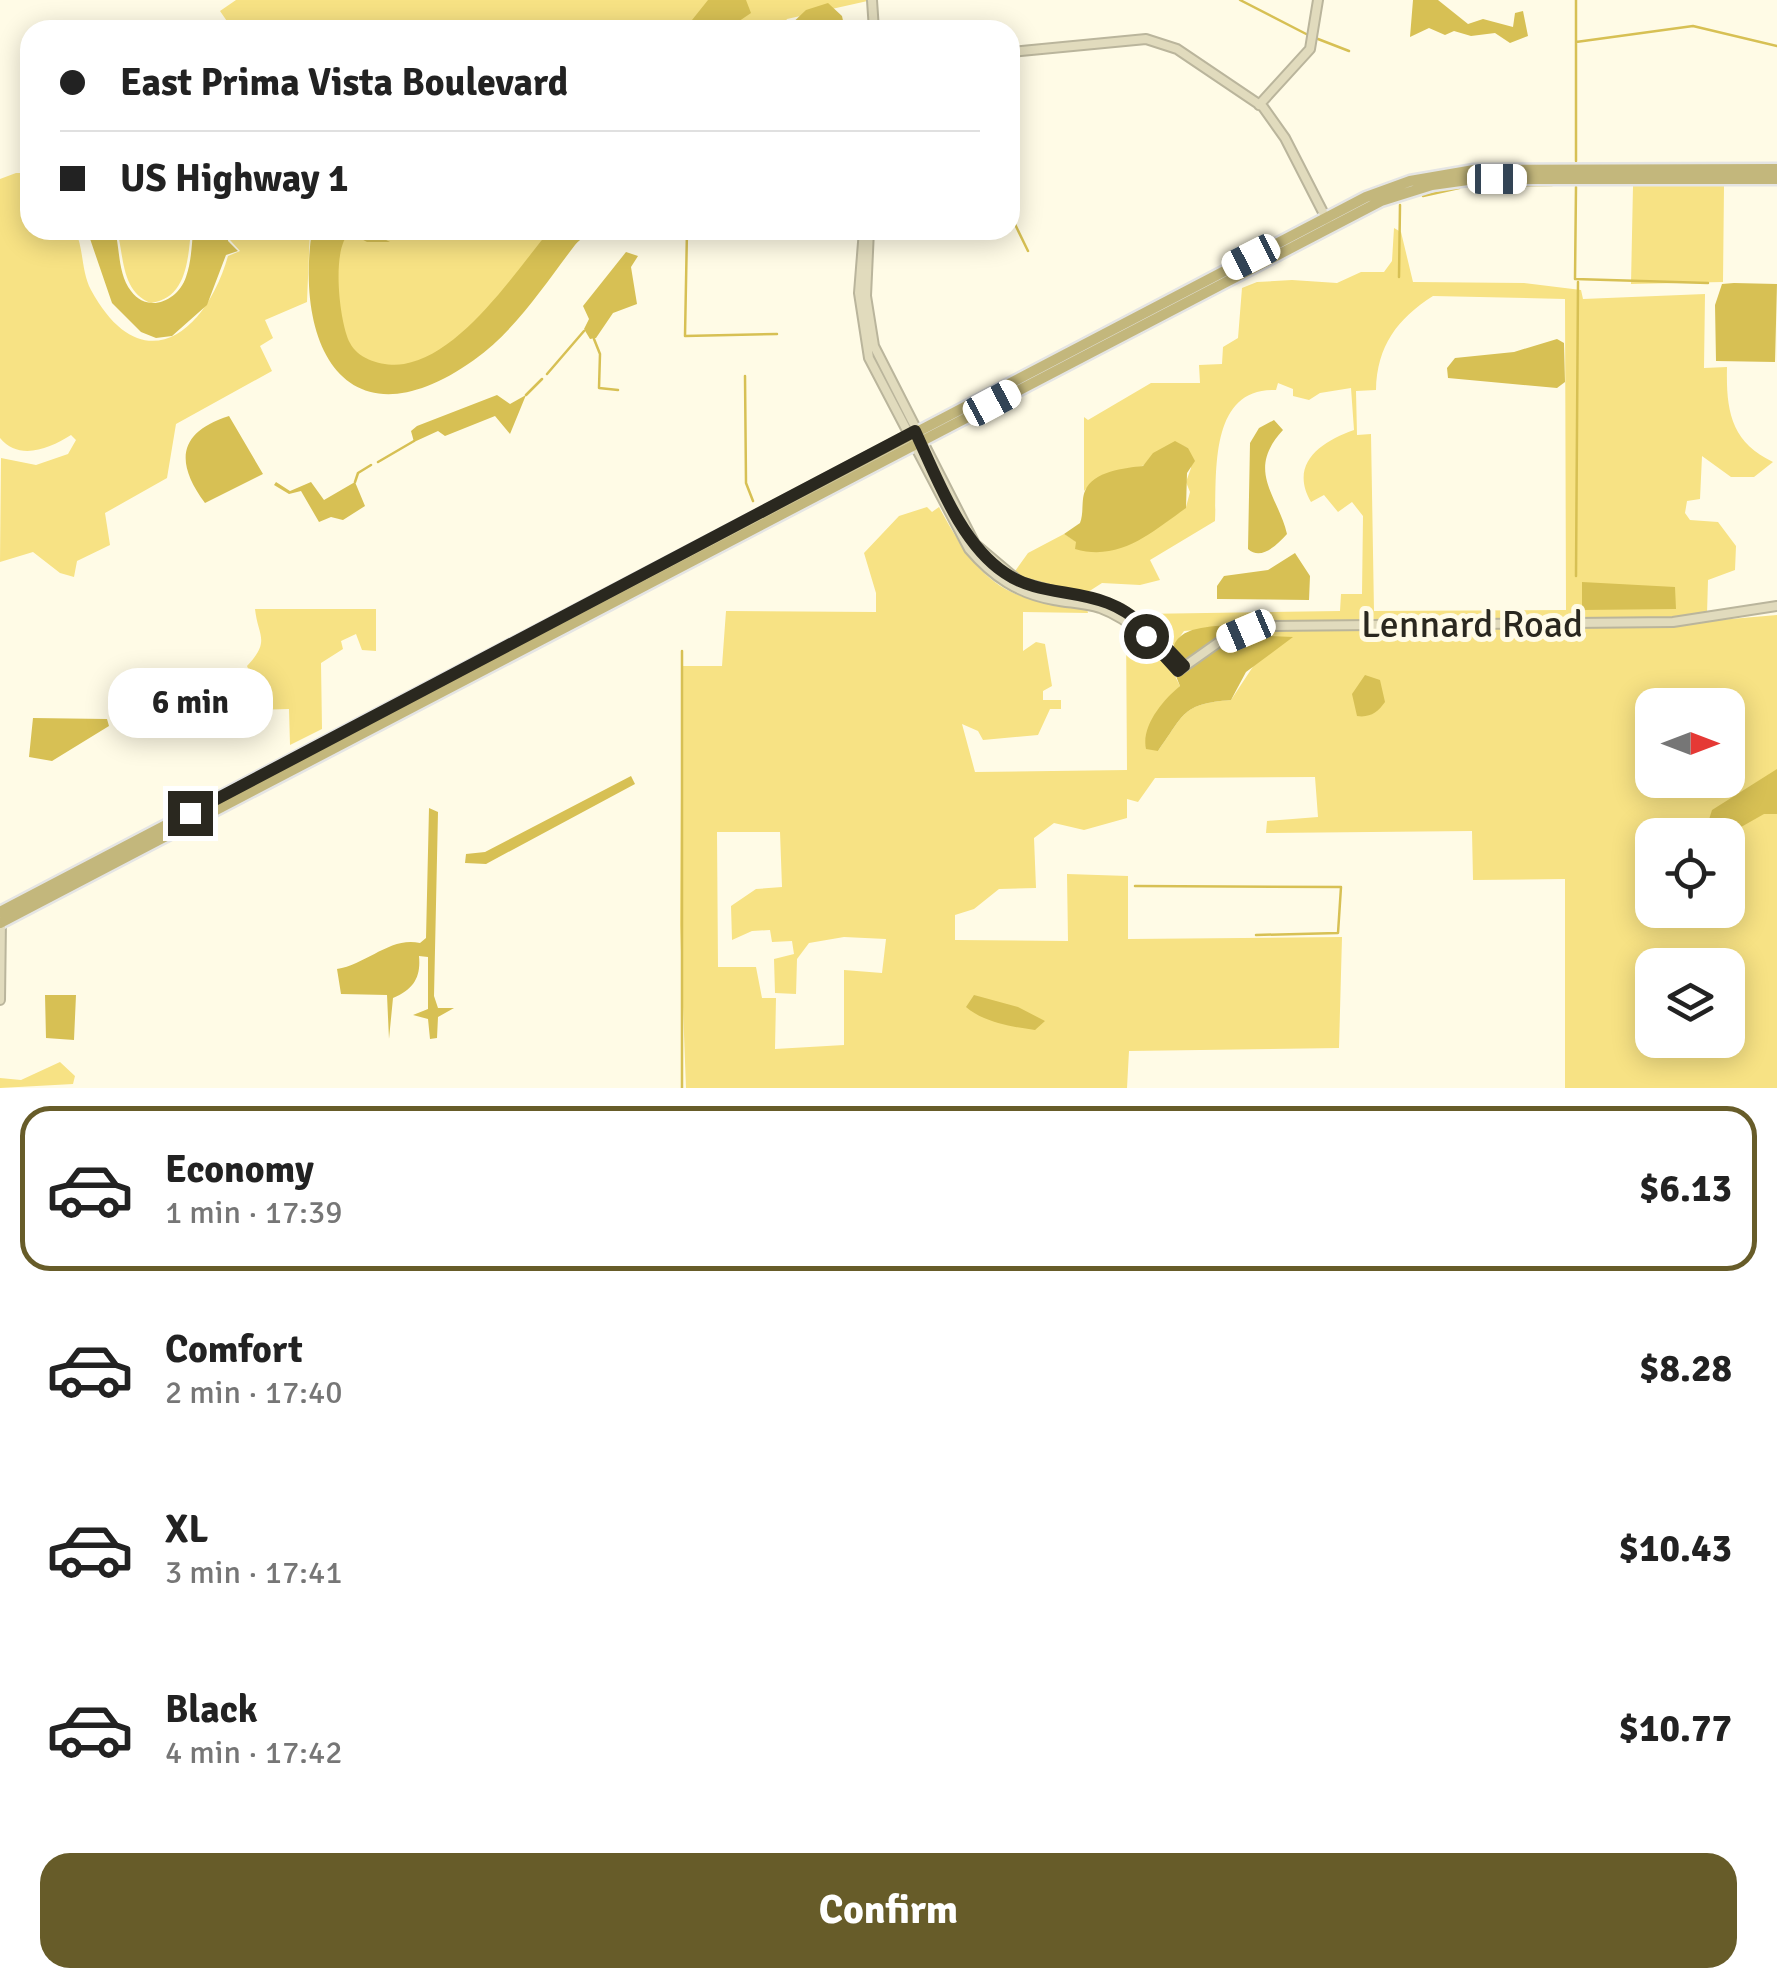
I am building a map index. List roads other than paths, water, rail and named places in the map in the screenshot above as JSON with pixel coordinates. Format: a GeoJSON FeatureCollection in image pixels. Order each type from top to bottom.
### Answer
{"type":"FeatureCollection","features":[{"type":"Feature","properties":{"kind":"main road"},"geometry":{"type":"LineString","coordinates":[[1711,179],[1726,169]]}},
{"type":"Feature","properties":{"kind":"main road"},"geometry":{"type":"LineString","coordinates":[[0,918],[716,548],[913,438],[1387,189],[1453,172],[1777,170]]}},
{"type":"Feature","properties":{"kind":"main road"},"geometry":{"type":"LineString","coordinates":[[0,918],[455,685],[474,664],[737,526],[1111,340],[1134,318],[1326,221],[1390,198],[1454,182],[1777,179]]}},
{"type":"Feature","properties":{"kind":"main road"},"geometry":{"type":"LineString","coordinates":[[727,541],[737,526]]}},
{"type":"Feature","properties":{"kind":"main road"},"geometry":{"type":"LineString","coordinates":[[716,548],[737,526]]}},
{"type":"Feature","properties":{"kind":"street"},"geometry":{"type":"LineString","coordinates":[[1259,105],[1310,49],[1318,0]]}},
{"type":"Feature","properties":{"kind":"street"},"geometry":{"type":"LineString","coordinates":[[1020,51],[1156,40],[1191,57],[1259,105],[1286,138],[1326,221]]}},
{"type":"Feature","properties":{"kind":"street"},"geometry":{"type":"LineString","coordinates":[[867,240],[868,325],[913,438]]}},
{"type":"Feature","properties":{"kind":"street","name":"Lennard Road"},"geometry":{"type":"LineString","coordinates":[[913,438],[957,530],[985,568],[1036,596],[1094,606],[1118,616],[1181,669],[1232,637],[1288,624],[1673,622],[1777,606]]}},
{"type":"Feature","properties":{"kind":"street"},"geometry":{"type":"LineString","coordinates":[[0,918],[0,1000]]}},
{"type":"Feature","properties":{"kind":"waterway"},"geometry":{"type":"LineString","coordinates":[[1240,0],[1312,37]]}},
{"type":"Feature","properties":{"kind":"waterway"},"geometry":{"type":"LineString","coordinates":[[1576,0],[1576,161]]}},
{"type":"Feature","properties":{"kind":"waterway"},"geometry":{"type":"LineString","coordinates":[[1576,42],[1693,26],[1777,46]]}},
{"type":"Feature","properties":{"kind":"waterway"},"geometry":{"type":"LineString","coordinates":[[1318,39],[1349,51]]}},
{"type":"Feature","properties":{"kind":"waterway"},"geometry":{"type":"LineString","coordinates":[[1481,186],[1552,185]]}},
{"type":"Feature","properties":{"kind":"waterway"},"geometry":{"type":"LineString","coordinates":[[1576,187],[1575,279],[1708,283]]}},
{"type":"Feature","properties":{"kind":"waterway"},"geometry":{"type":"LineString","coordinates":[[1423,196],[1459,188]]}},
{"type":"Feature","properties":{"kind":"waterway"},"geometry":{"type":"LineString","coordinates":[[1399,277],[1400,205]]}},
{"type":"Feature","properties":{"kind":"waterway"},"geometry":{"type":"LineString","coordinates":[[1020,235],[1028,251]]}},
{"type":"Feature","properties":{"kind":"waterway"},"geometry":{"type":"LineString","coordinates":[[687,240],[685,336],[777,334]]}},
{"type":"Feature","properties":{"kind":"waterway"},"geometry":{"type":"LineString","coordinates":[[1576,576],[1578,282]]}},
{"type":"Feature","properties":{"kind":"waterway"},"geometry":{"type":"LineString","coordinates":[[547,374],[584,331]]}},
{"type":"Feature","properties":{"kind":"waterway"},"geometry":{"type":"LineString","coordinates":[[594,339],[600,354],[599,388],[618,390]]}},
{"type":"Feature","properties":{"kind":"waterway"},"geometry":{"type":"LineString","coordinates":[[745,376],[746,483],[753,501]]}},
{"type":"Feature","properties":{"kind":"waterway"},"geometry":{"type":"LineString","coordinates":[[526,395],[542,379]]}},
{"type":"Feature","properties":{"kind":"waterway"},"geometry":{"type":"LineString","coordinates":[[378,462],[414,441]]}},
{"type":"Feature","properties":{"kind":"waterway"},"geometry":{"type":"LineString","coordinates":[[355,482],[358,473],[371,465]]}},
{"type":"Feature","properties":{"kind":"waterway"},"geometry":{"type":"LineString","coordinates":[[682,651],[682,1088]]}},
{"type":"Feature","properties":{"kind":"waterway"},"geometry":{"type":"LineString","coordinates":[[1135,886],[1341,887],[1338,933],[1256,935]]}}]}
